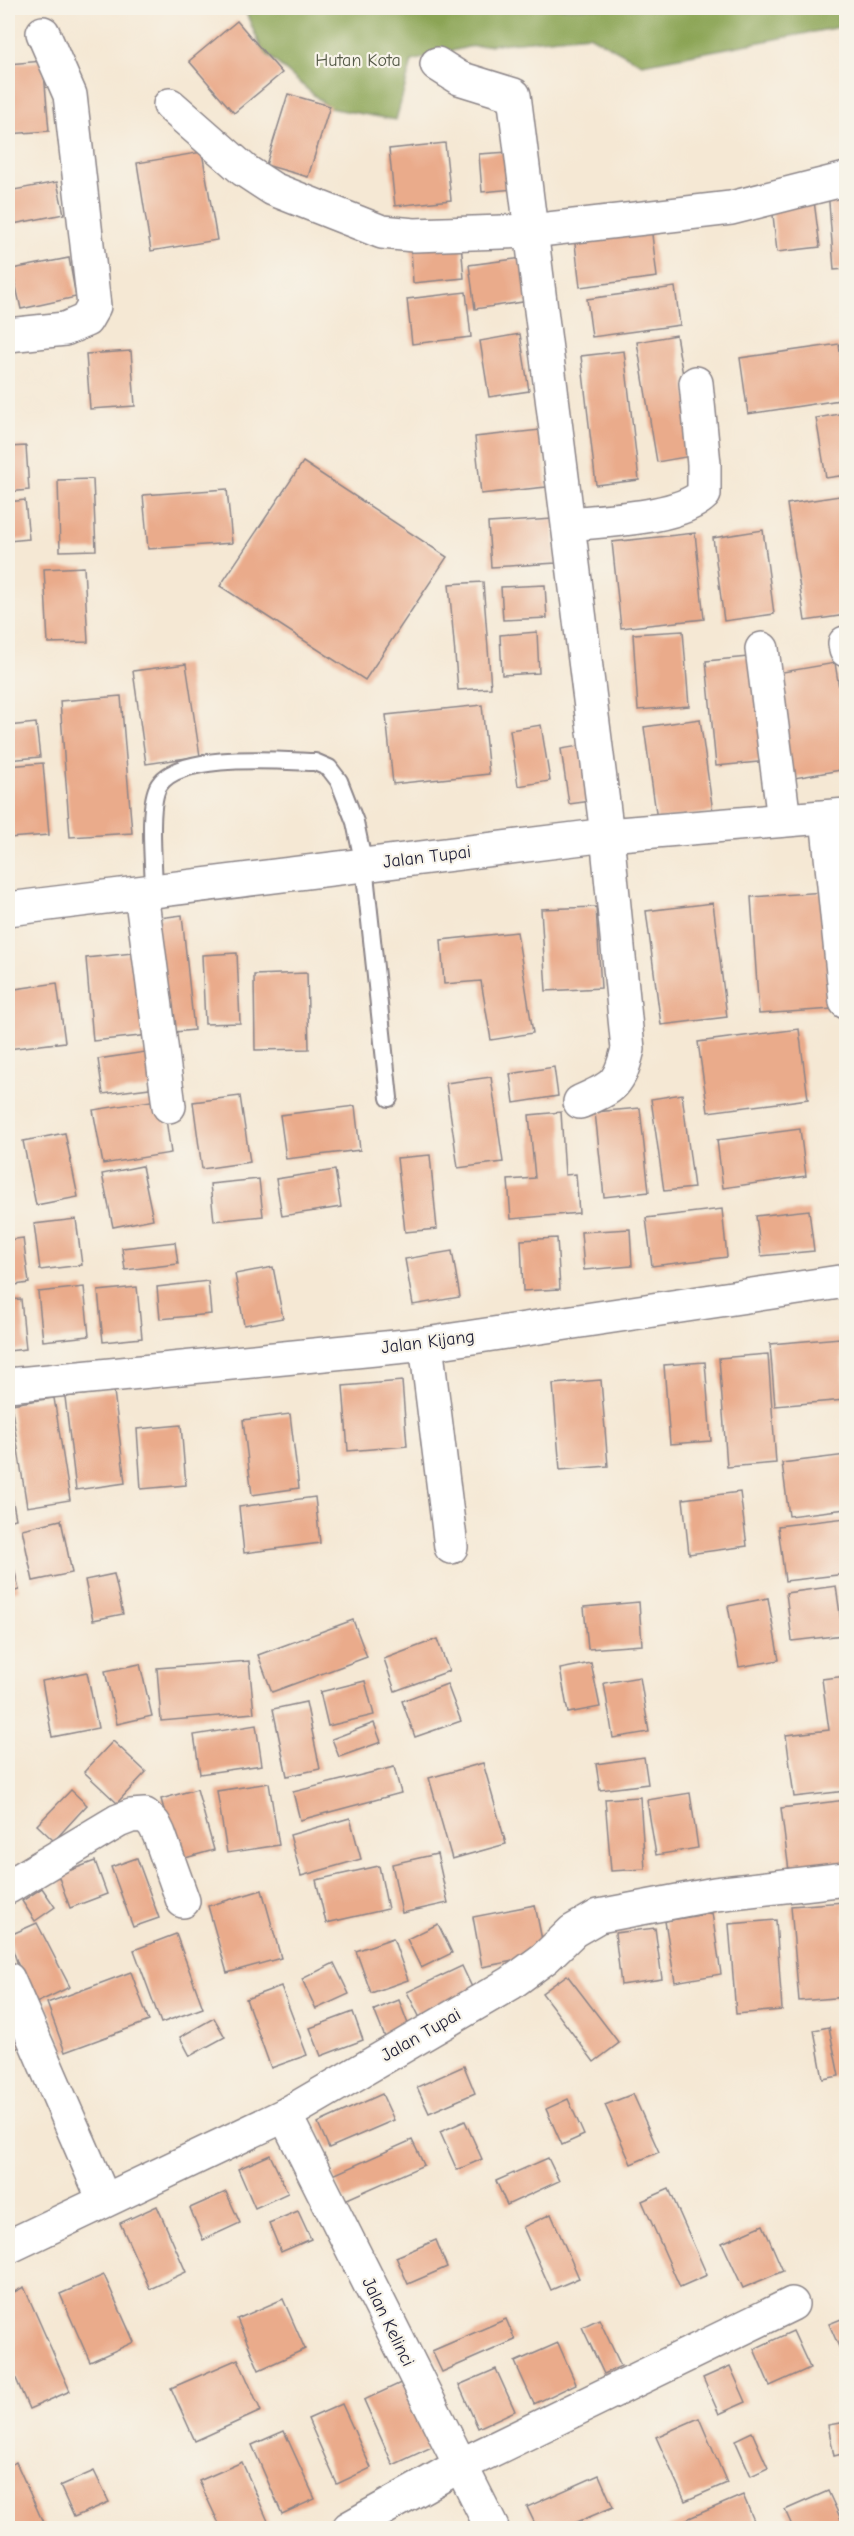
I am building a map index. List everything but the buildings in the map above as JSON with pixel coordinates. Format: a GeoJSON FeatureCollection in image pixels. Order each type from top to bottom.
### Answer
{"type":"FeatureCollection","features":[{"type":"Feature","properties":{"kind":"street"},"geometry":{"type":"LineString","coordinates":[[8,335],[65,329],[86,320],[94,306],[70,95],[43,33]]}},
{"type":"Feature","properties":{"kind":"street"},"geometry":{"type":"LineString","coordinates":[[437,64],[459,78],[514,95],[607,835],[628,1049],[622,1073],[615,1084],[580,1102]]}},
{"type":"Feature","properties":{"kind":"street"},"geometry":{"type":"LineString","coordinates":[[170,105],[244,170],[273,189],[382,232],[414,236],[531,231],[731,208],[846,179]]}},
{"type":"Feature","properties":{"kind":"street"},"geometry":{"type":"LineString","coordinates":[[569,524],[670,512],[695,503],[704,494],[704,464],[696,383]]}},
{"type":"Feature","properties":{"kind":"street"},"geometry":{"type":"LineString","coordinates":[[762,649],[783,820]]}},
{"type":"Feature","properties":{"kind":"street"},"geometry":{"type":"LineString","coordinates":[[837,816],[846,1002]]}},
{"type":"Feature","properties":{"kind":"street","name":"Jalan Tupai"},"geometry":{"type":"LineString","coordinates":[[8,909],[607,835],[837,816]]}},
{"type":"Feature","properties":{"kind":"street"},"geometry":{"type":"LineString","coordinates":[[148,892],[169,1106]]}},
{"type":"Feature","properties":{"kind":"street","name":"Jalan Kijang"},"geometry":{"type":"LineString","coordinates":[[8,1385],[426,1344],[846,1281]]}},
{"type":"Feature","properties":{"kind":"street"},"geometry":{"type":"LineString","coordinates":[[426,1344],[451,1547]]}},
{"type":"Feature","properties":{"kind":"street"},"geometry":{"type":"LineString","coordinates":[[8,1887],[118,1821],[145,1815],[154,1824],[159,1834],[183,1901]]}},
{"type":"Feature","properties":{"kind":"street","name":"Jalan Tupai"},"geometry":{"type":"LineString","coordinates":[[8,2247],[285,2115],[511,1983],[546,1958],[573,1931],[598,1916],[715,1894],[846,1879]]}},
{"type":"Feature","properties":{"kind":"street"},"geometry":{"type":"LineString","coordinates":[[8,1979],[104,2200]]}},
{"type":"Feature","properties":{"kind":"street","name":"Jalan Kelinci"},"geometry":{"type":"LineString","coordinates":[[285,2115],[492,2529]]}},
{"type":"Feature","properties":{"kind":"street"},"geometry":{"type":"LineString","coordinates":[[349,2529],[459,2466],[792,2304]]}},
{"type":"Feature","properties":{"kind":"lane"},"geometry":{"type":"LineString","coordinates":[[148,892],[152,809],[158,786],[169,774],[218,760],[315,762],[329,768],[339,781],[355,822],[364,865],[389,1098]]}},
{"type":"Feature","properties":{"kind":"green space","name":"Hutan Kota"},"geometry":{"type":"Polygon","coordinates":[[[244,8],[846,8],[846,26],[642,64],[589,35],[468,47],[412,61],[396,120],[329,108],[262,50],[244,8]]]}}]}
